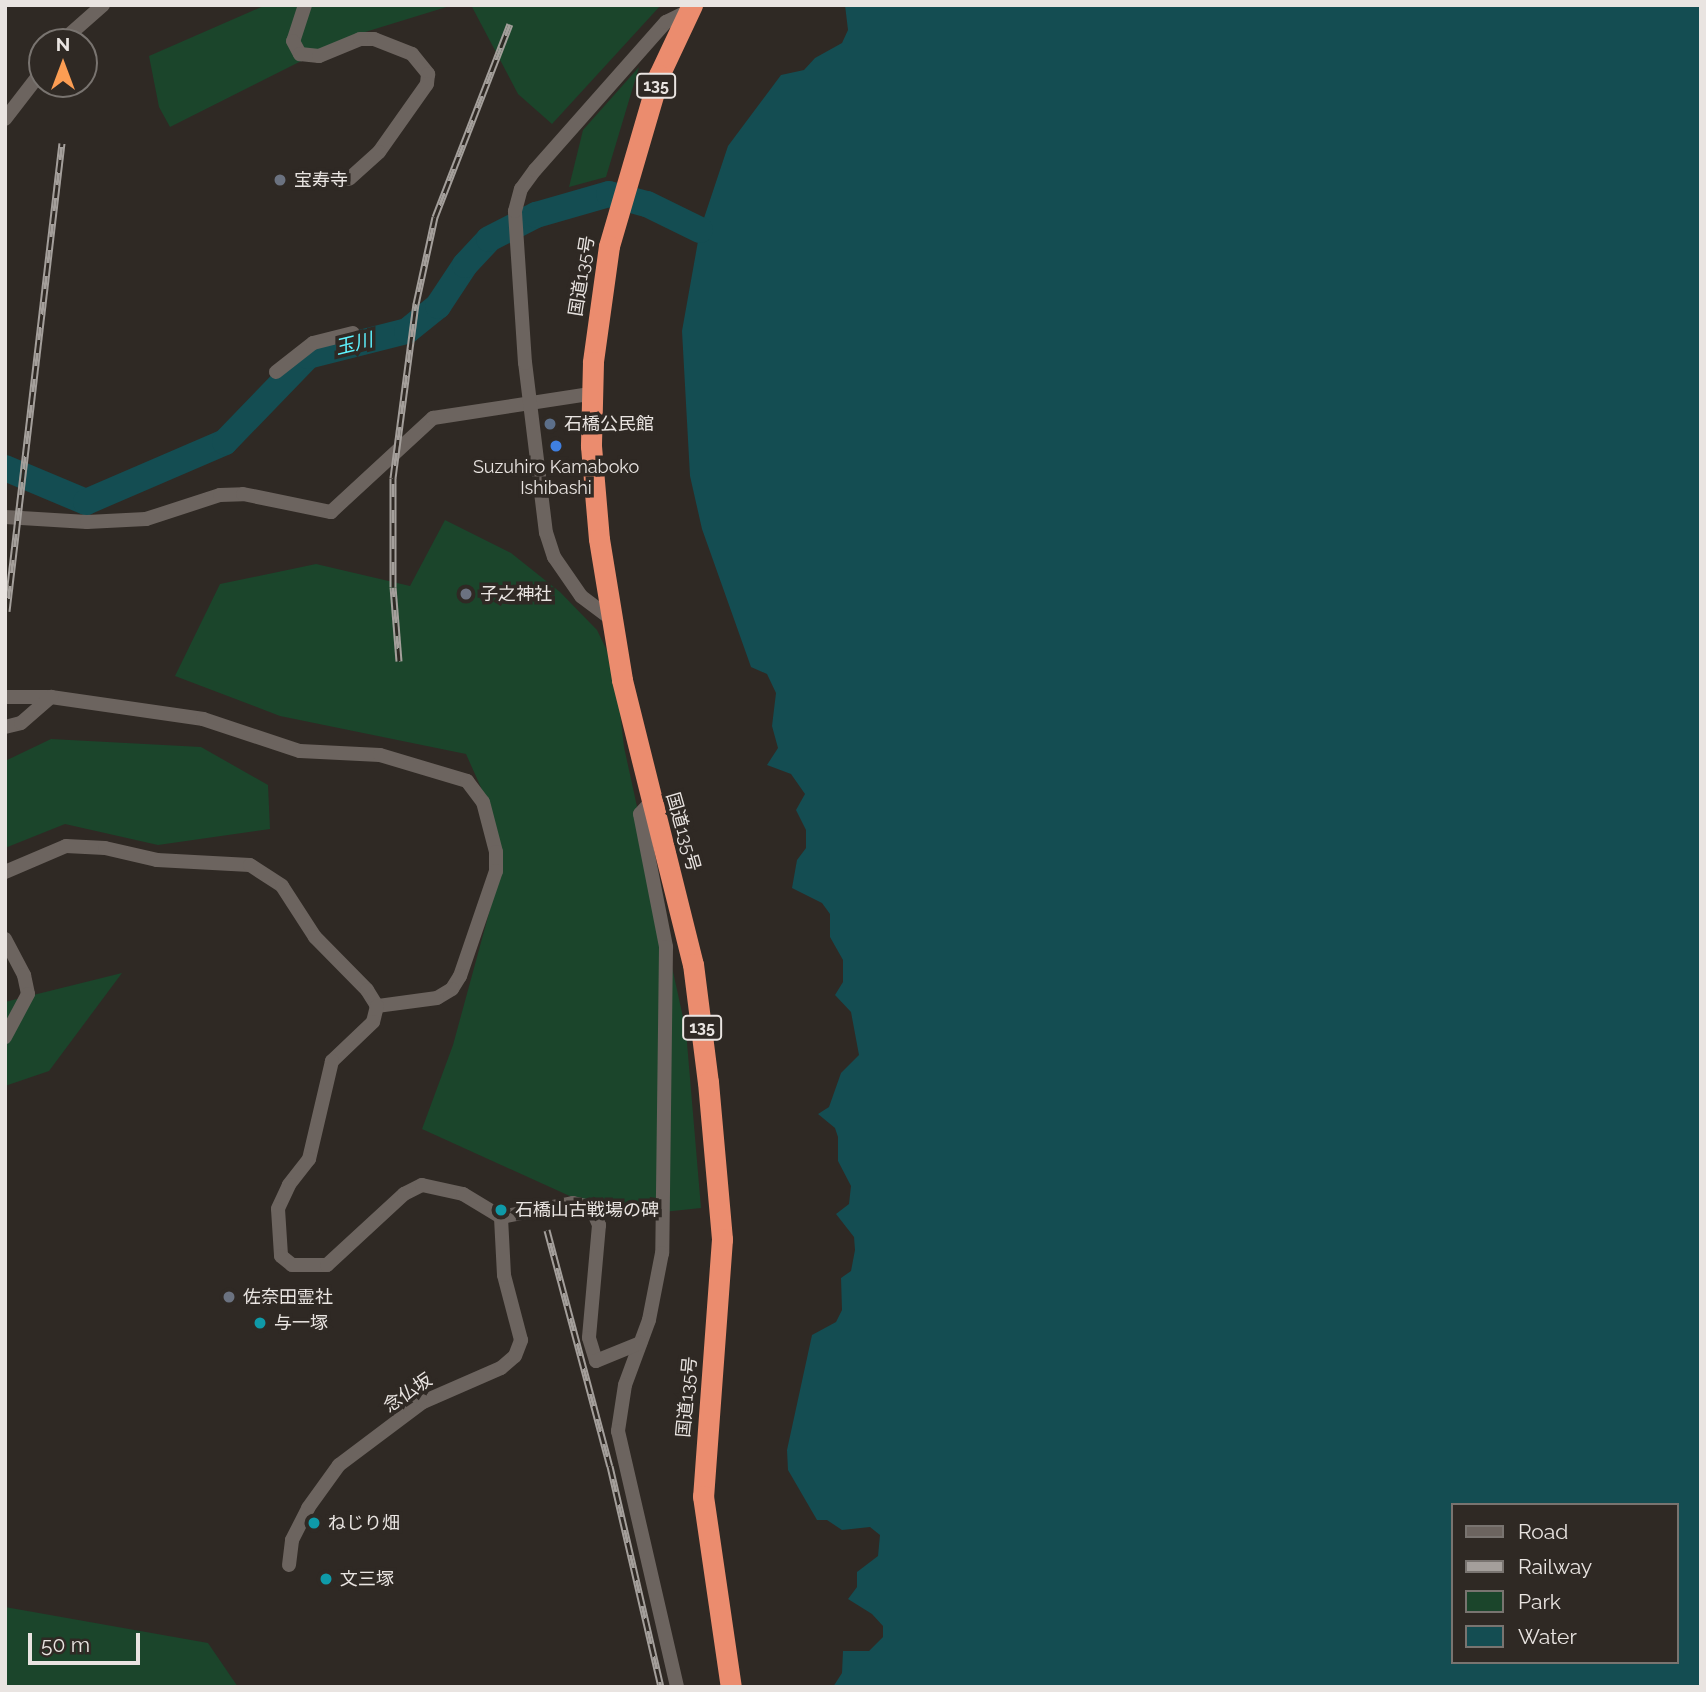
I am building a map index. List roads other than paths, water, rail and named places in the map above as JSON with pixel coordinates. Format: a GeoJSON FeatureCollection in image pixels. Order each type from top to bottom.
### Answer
{"type":"FeatureCollection","features":[{"type":"Feature","properties":{"kind":"highway","name":"国道135号"},"geometry":{"type":"LineString","coordinates":[[690,8],[659,75],[615,220],[596,332],[591,386],[594,488],[610,618],[651,802],[693,964],[720,1208],[720,1282],[703,1496],[731,1687]]}},
{"type":"Feature","properties":{"kind":"street"},"geometry":{"type":"LineString","coordinates":[[77,28],[103,5]]}},
{"type":"Feature","properties":{"kind":"street"},"geometry":{"type":"LineString","coordinates":[[304,5],[293,41],[300,54],[319,56],[360,39],[374,39],[412,54],[428,74],[427,84],[379,152],[349,178]]}},
{"type":"Feature","properties":{"kind":"street"},"geometry":{"type":"LineString","coordinates":[[610,618],[581,596],[548,545],[530,404],[515,211],[521,189],[535,170],[666,22],[690,8]]}},
{"type":"Feature","properties":{"kind":"street"},"geometry":{"type":"LineString","coordinates":[[5,119],[28,89]]}},
{"type":"Feature","properties":{"kind":"street"},"geometry":{"type":"LineString","coordinates":[[276,372],[313,343],[353,333]]}},
{"type":"Feature","properties":{"kind":"street"},"geometry":{"type":"LineString","coordinates":[[5,517],[87,523],[146,519],[220,495],[243,494],[331,512],[433,418],[530,404],[591,386]]}},
{"type":"Feature","properties":{"kind":"street"},"geometry":{"type":"LineString","coordinates":[[5,697],[51,697],[203,719],[300,751],[380,755],[467,781],[483,802],[496,852],[496,871],[460,976],[452,989],[437,998],[377,1006]]}},
{"type":"Feature","properties":{"kind":"street"},"geometry":{"type":"LineString","coordinates":[[5,727],[21,723],[51,697]]}},
{"type":"Feature","properties":{"kind":"street"},"geometry":{"type":"LineString","coordinates":[[651,802],[640,814],[667,947],[662,1253],[640,1343],[622,1396],[619,1445],[677,1687]]}},
{"type":"Feature","properties":{"kind":"street"},"geometry":{"type":"LineString","coordinates":[[5,872],[66,846],[105,848],[157,860],[250,865],[282,886],[315,937],[367,990],[377,1006],[373,1022],[332,1061],[309,1159],[289,1185],[278,1209],[281,1256],[292,1265],[327,1265],[404,1194],[422,1185],[463,1194],[501,1217],[573,1203],[591,1207],[599,1225],[589,1338],[596,1361],[640,1343]]}},
{"type":"Feature","properties":{"kind":"street"},"geometry":{"type":"LineString","coordinates":[[5,939],[24,975],[28,993],[5,1037]]}},
{"type":"Feature","properties":{"kind":"street","name":"念仏坂"},"geometry":{"type":"LineString","coordinates":[[289,1565],[292,1540],[307,1508],[339,1465],[423,1402],[501,1368],[515,1356],[521,1340],[505,1275],[501,1217]]}},
{"type":"Feature","properties":{"kind":"water"},"geometry":{"type":"Polygon","coordinates":[[[845,5],[1701,5],[1701,1687],[833,1687],[842,1673],[843,1651],[869,1651],[883,1637],[883,1626],[872,1614],[848,1599],[857,1587],[857,1572],[878,1556],[880,1535],[870,1527],[842,1530],[827,1520],[817,1520],[788,1470],[787,1450],[812,1335],[836,1322],[842,1310],[841,1278],[851,1271],[855,1250],[854,1237],[836,1214],[849,1204],[851,1186],[838,1161],[838,1137],[835,1128],[818,1114],[829,1107],[841,1073],[859,1055],[851,1012],[835,995],[843,982],[843,960],[830,937],[830,914],[822,903],[792,888],[797,860],[806,848],[806,830],[796,810],[805,794],[791,774],[767,765],[778,748],[772,726],[776,693],[767,674],[751,667],[702,529],[690,476],[682,331],[700,230],[728,146],[781,75],[804,70],[815,58],[842,43],[848,30],[845,5]]]}},
{"type":"Feature","properties":{"kind":"waterway","name":"玉川"},"geometry":{"type":"LineString","coordinates":[[5,468],[86,502],[225,442],[308,356],[407,331],[438,306],[465,265],[489,239],[536,215],[609,194],[647,204],[700,230]]}},
{"type":"Feature","properties":{"kind":"railway"},"geometry":{"type":"LineString","coordinates":[[399,661],[393,587],[393,478],[416,304],[435,217],[510,24]]}},
{"type":"Feature","properties":{"kind":"railway"},"geometry":{"type":"LineString","coordinates":[[7,611],[62,143]]}},
{"type":"Feature","properties":{"kind":"railway"},"geometry":{"type":"LineString","coordinates":[[547,1230],[610,1466],[661,1687]]}},
{"type":"Feature","properties":{"kind":"place","name":"宝寿寺"},"geometry":{"type":"Point","coordinates":[280,180]}},
{"type":"Feature","properties":{"kind":"place","name":"石橋公民館"},"geometry":{"type":"Point","coordinates":[550,424]}},
{"type":"Feature","properties":{"kind":"place","name":"Suzuhiro Kamaboko Ishibashi"},"geometry":{"type":"Point","coordinates":[556,446]}},
{"type":"Feature","properties":{"kind":"place","name":"子之神社"},"geometry":{"type":"Point","coordinates":[466,594]}},
{"type":"Feature","properties":{"kind":"place","name":"石橋山古戦場の碑"},"geometry":{"type":"Point","coordinates":[501,1210]}},
{"type":"Feature","properties":{"kind":"place","name":"佐奈田霊社"},"geometry":{"type":"Point","coordinates":[229,1297]}},
{"type":"Feature","properties":{"kind":"place","name":"与一塚"},"geometry":{"type":"Point","coordinates":[260,1323]}},
{"type":"Feature","properties":{"kind":"place","name":"ねじり畑"},"geometry":{"type":"Point","coordinates":[314,1523]}},
{"type":"Feature","properties":{"kind":"place","name":"文三塚"},"geometry":{"type":"Point","coordinates":[326,1579]}}]}
